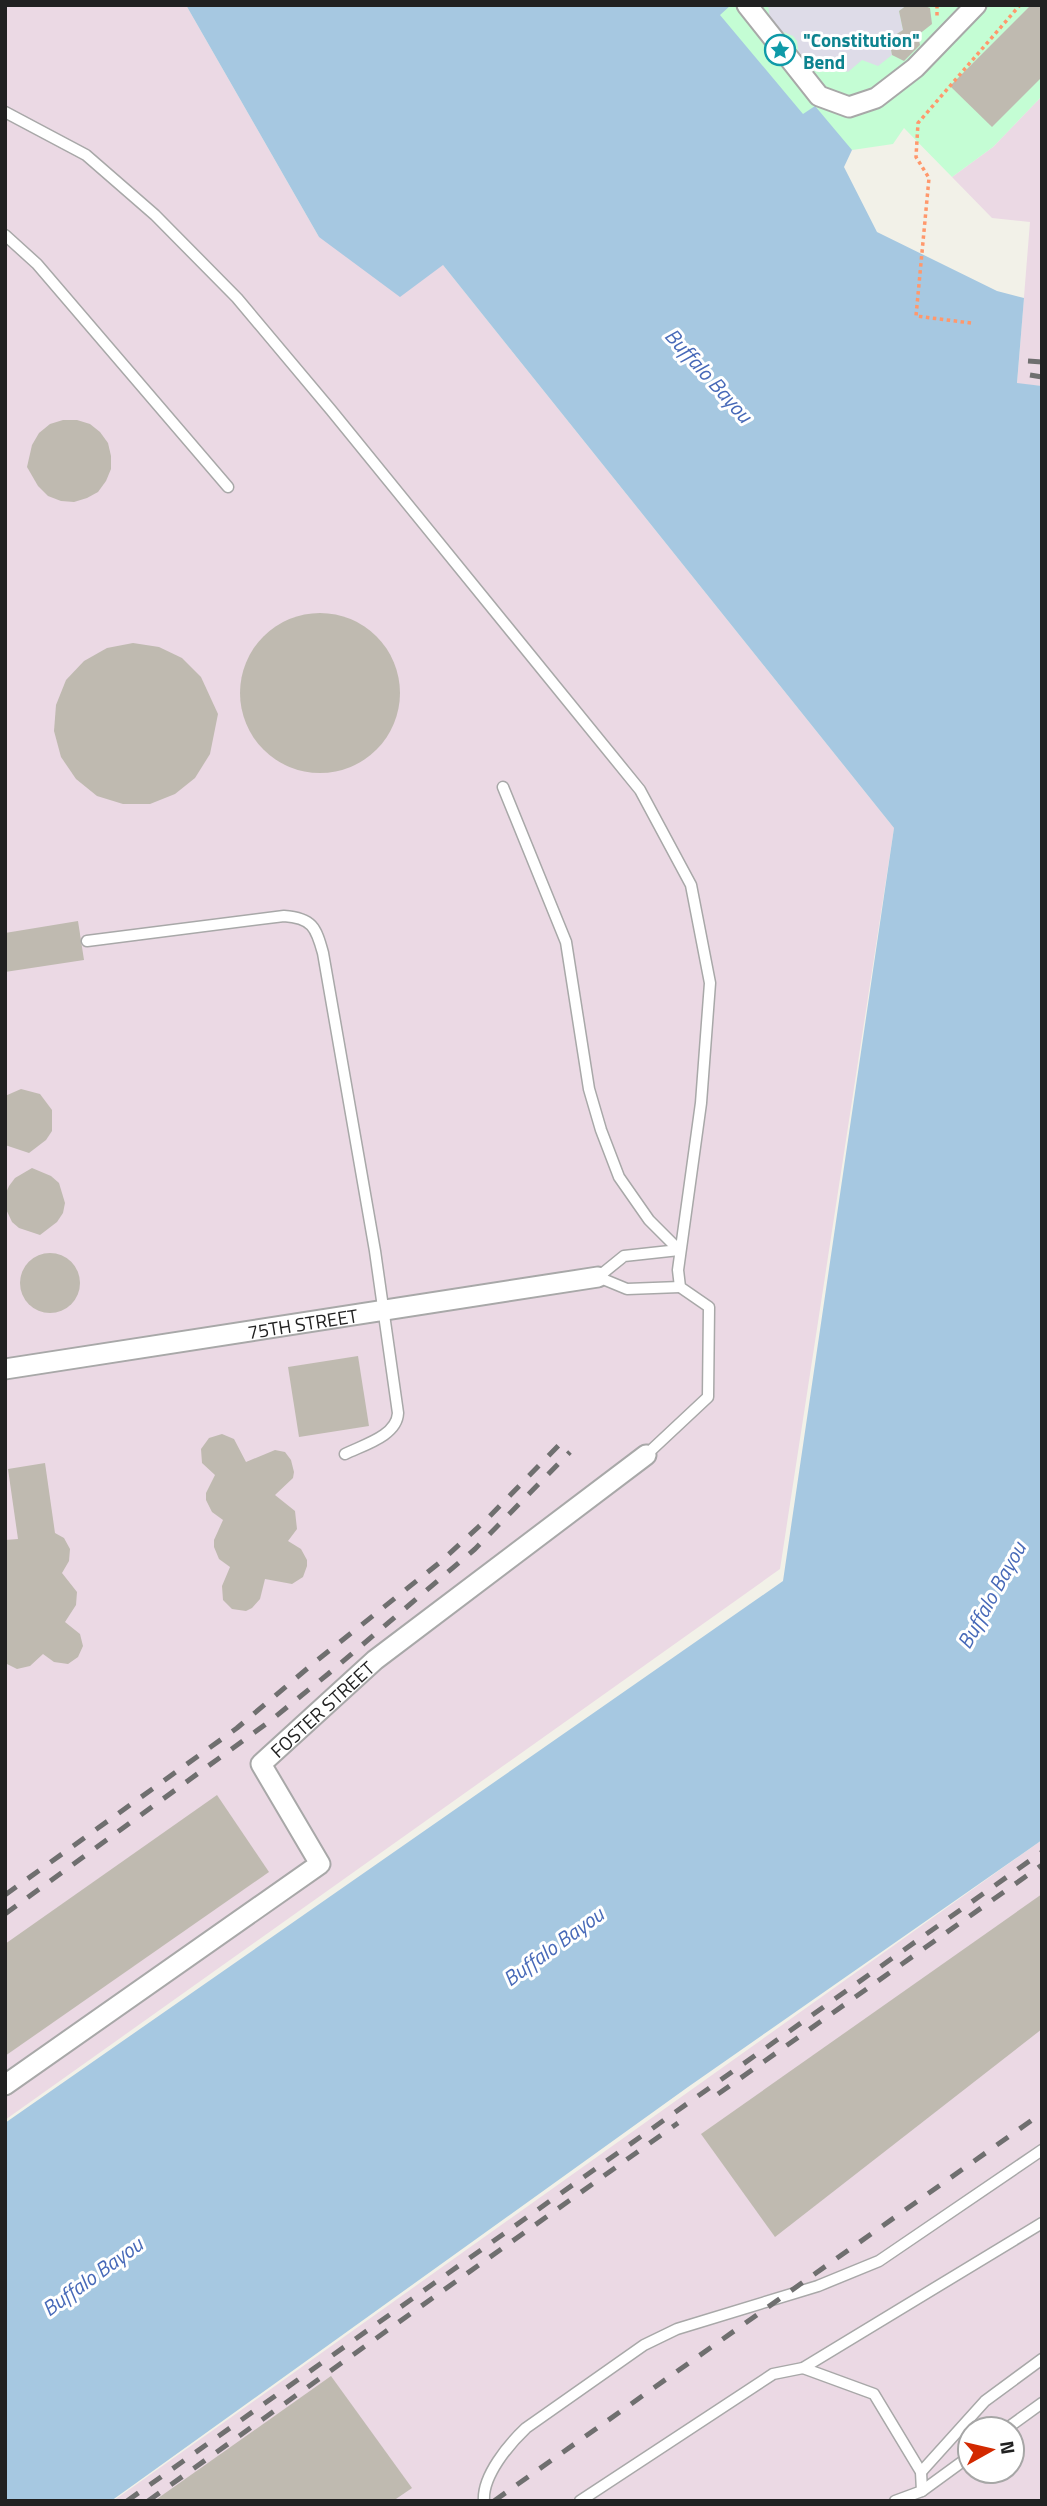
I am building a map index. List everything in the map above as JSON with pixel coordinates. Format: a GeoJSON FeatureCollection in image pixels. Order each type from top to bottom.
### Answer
{"type":"FeatureCollection","features":[{"type":"Feature","properties":{"kind":"street"},"geometry":{"type":"LineString","coordinates":[[747,5],[819,96],[849,107],[876,98],[915,68],[976,5]]}},
{"type":"Feature","properties":{"kind":"street","name":"75TH STREET"},"geometry":{"type":"LineString","coordinates":[[5,1369],[598,1277]]}},
{"type":"Feature","properties":{"kind":"street","name":"FOSTER STREET"},"geometry":{"type":"LineString","coordinates":[[5,2085],[320,1864],[261,1765],[375,1660],[646,1455]]}},
{"type":"Feature","properties":{"kind":"lane"},"geometry":{"type":"LineString","coordinates":[[5,113],[86,155],[155,215],[237,298],[640,790],[691,885],[710,983],[701,1103],[679,1250],[680,1287]]}},
{"type":"Feature","properties":{"kind":"lane"},"geometry":{"type":"LineString","coordinates":[[5,235],[37,264],[228,487]]}},
{"type":"Feature","properties":{"kind":"lane"},"geometry":{"type":"LineString","coordinates":[[503,787],[566,942],[589,1089],[610,1154],[619,1177],[649,1220],[679,1250]]}},
{"type":"Feature","properties":{"kind":"lane"},"geometry":{"type":"LineString","coordinates":[[88,941],[284,916],[302,918],[313,928],[323,953],[385,1310],[398,1421],[380,1437],[345,1454]]}},
{"type":"Feature","properties":{"kind":"lane"},"geometry":{"type":"LineString","coordinates":[[646,1455],[708,1397],[709,1307],[680,1287],[627,1289],[598,1277],[624,1256],[679,1250]]}},
{"type":"Feature","properties":{"kind":"lane"},"geometry":{"type":"LineString","coordinates":[[484,2501],[487,2482],[512,2441],[526,2428],[644,2345],[677,2329],[818,2286],[879,2261],[1042,2150]]}},
{"type":"Feature","properties":{"kind":"lane"},"geometry":{"type":"LineString","coordinates":[[580,2501],[773,2374],[803,2368],[1042,2223]]}},
{"type":"Feature","properties":{"kind":"lane"},"geometry":{"type":"LineString","coordinates":[[921,2472],[985,2401],[1042,2359]]}},
{"type":"Feature","properties":{"kind":"lane"},"geometry":{"type":"LineString","coordinates":[[803,2368],[874,2394],[921,2472],[922,2491]]}},
{"type":"Feature","properties":{"kind":"lane"},"geometry":{"type":"LineString","coordinates":[[1025,2415],[1042,2403]]}},
{"type":"Feature","properties":{"kind":"lane"},"geometry":{"type":"LineString","coordinates":[[895,2501],[922,2491],[956,2466]]}},
{"type":"Feature","properties":{"kind":"path"},"geometry":{"type":"LineString","coordinates":[[971,323],[916,316],[929,178],[916,157],[918,123],[1020,5]]}},
{"type":"Feature","properties":{"kind":"shaded area"},"geometry":{"type":"Polygon","coordinates":[[[5,5],[186,5],[319,237],[443,265],[894,828],[780,1569],[5,2120],[5,5]]]}},
{"type":"Feature","properties":{"kind":"shaded area"},"geometry":{"type":"Polygon","coordinates":[[[768,5],[907,5],[899,11],[903,30],[889,39],[892,55],[878,66],[862,60],[848,72],[831,64],[821,72],[800,64],[797,41],[793,36],[771,27],[768,5]]]}},
{"type":"Feature","properties":{"kind":"shaded area"},"geometry":{"type":"Polygon","coordinates":[[[1042,96],[1042,386],[1017,384],[1030,222],[992,218],[952,177],[993,147],[1042,96]]]}},
{"type":"Feature","properties":{"kind":"shaded area"},"geometry":{"type":"Polygon","coordinates":[[[1042,1840],[1042,2501],[113,2501],[1042,1840]]]}},
{"type":"Feature","properties":{"kind":"green space"},"geometry":{"type":"Polygon","coordinates":[[[623,5],[1042,5],[1042,96],[993,147],[952,177],[904,128],[893,144],[764,163],[623,5]]]}},
{"type":"Feature","properties":{"kind":"water","name":"Buffalo Bayou"},"geometry":{"type":"Polygon","coordinates":[[[186,5],[731,5],[720,15],[803,114],[815,106],[852,150],[844,167],[877,232],[997,291],[1024,298],[1017,383],[1042,386],[1042,1840],[688,2087],[111,2501],[5,2501],[5,2123],[783,1581],[894,828],[443,265],[400,297],[319,237],[186,5]]]}},
{"type":"Feature","properties":{"kind":"building"},"geometry":{"type":"Polygon","coordinates":[[[907,5],[930,8],[932,24],[918,35],[920,45],[904,61],[892,55],[889,39],[903,30],[899,11],[907,5]]]}},
{"type":"Feature","properties":{"kind":"building"},"geometry":{"type":"Polygon","coordinates":[[[1031,5],[1042,5],[1042,77],[992,127],[950,86],[1031,5]]]}},
{"type":"Feature","properties":{"kind":"building"},"geometry":{"type":"Polygon","coordinates":[[[63,420],[90,424],[108,443],[111,456],[111,469],[98,492],[74,502],[48,496],[38,486],[27,467],[32,445],[39,433],[50,424],[63,420]]]}},
{"type":"Feature","properties":{"kind":"building"},"geometry":{"type":"Polygon","coordinates":[[[320,613],[351,619],[377,636],[394,662],[400,693],[394,724],[377,750],[351,767],[320,773],[289,767],[263,750],[246,724],[240,693],[246,662],[263,636],[289,619],[320,613]]]}},
{"type":"Feature","properties":{"kind":"building"},"geometry":{"type":"Polygon","coordinates":[[[133,643],[159,647],[182,658],[201,677],[218,714],[210,754],[195,778],[175,794],[150,804],[123,804],[97,796],[76,779],[61,757],[54,731],[56,705],[66,680],[84,661],[107,648],[133,643]]]}},
{"type":"Feature","properties":{"kind":"building"},"geometry":{"type":"Polygon","coordinates":[[[78,921],[84,960],[5,972],[5,933],[78,921]]]}},
{"type":"Feature","properties":{"kind":"building"},"geometry":{"type":"Polygon","coordinates":[[[21,1089],[40,1094],[52,1110],[52,1131],[46,1140],[29,1153],[5,1145],[5,1096],[21,1089]]]}},
{"type":"Feature","properties":{"kind":"building"},"geometry":{"type":"Polygon","coordinates":[[[32,1168],[51,1176],[59,1183],[65,1203],[57,1222],[40,1235],[19,1228],[12,1222],[5,1207],[5,1195],[9,1186],[15,1178],[32,1168]]]}},
{"type":"Feature","properties":{"kind":"building"},"geometry":{"type":"Polygon","coordinates":[[[50,1253],[67,1258],[75,1266],[80,1283],[75,1300],[67,1308],[50,1313],[33,1308],[25,1300],[20,1283],[25,1266],[33,1258],[50,1253]]]}},
{"type":"Feature","properties":{"kind":"building"},"geometry":{"type":"Polygon","coordinates":[[[358,1356],[369,1426],[299,1437],[288,1367],[358,1356]]]}},
{"type":"Feature","properties":{"kind":"building"},"geometry":{"type":"Polygon","coordinates":[[[222,1434],[234,1439],[246,1462],[275,1450],[285,1452],[291,1460],[293,1478],[275,1495],[295,1511],[297,1529],[288,1541],[301,1549],[307,1560],[303,1577],[292,1584],[265,1579],[260,1599],[246,1611],[232,1609],[223,1600],[222,1586],[230,1567],[219,1559],[214,1540],[223,1520],[212,1512],[206,1500],[206,1493],[215,1475],[202,1463],[201,1449],[209,1438],[222,1434]]]}},
{"type":"Feature","properties":{"kind":"building"},"geometry":{"type":"Polygon","coordinates":[[[45,1463],[55,1533],[64,1538],[70,1549],[69,1561],[62,1573],[77,1592],[76,1605],[65,1622],[80,1634],[83,1646],[78,1657],[68,1664],[54,1662],[43,1654],[30,1666],[17,1669],[5,1663],[5,1540],[18,1539],[8,1469],[45,1463]]]}},
{"type":"Feature","properties":{"kind":"building"},"geometry":{"type":"Polygon","coordinates":[[[217,1795],[269,1872],[5,2056],[5,1944],[217,1795]]]}},
{"type":"Feature","properties":{"kind":"building"},"geometry":{"type":"Polygon","coordinates":[[[1042,1894],[1042,2029],[775,2237],[701,2134],[1042,1894]]]}},
{"type":"Feature","properties":{"kind":"building"},"geometry":{"type":"Polygon","coordinates":[[[331,2376],[412,2488],[393,2501],[154,2501],[331,2376]]]}},
{"type":"Feature","properties":{"kind":"railway"},"geometry":{"type":"LineString","coordinates":[[1028,361],[1042,362]]}},
{"type":"Feature","properties":{"kind":"railway"},"geometry":{"type":"LineString","coordinates":[[1030,375],[1042,377]]}},
{"type":"Feature","properties":{"kind":"railway"},"geometry":{"type":"LineString","coordinates":[[5,1895],[237,1728],[439,1563],[485,1521],[560,1444]]}},
{"type":"Feature","properties":{"kind":"railway"},"geometry":{"type":"LineString","coordinates":[[5,1914],[270,1721],[328,1674],[475,1549],[570,1452]]}},
{"type":"Feature","properties":{"kind":"railway"},"geometry":{"type":"LineString","coordinates":[[127,2501],[1042,1852]]}},
{"type":"Feature","properties":{"kind":"railway"},"geometry":{"type":"LineString","coordinates":[[718,2094],[1042,1865]]}},
{"type":"Feature","properties":{"kind":"railway"},"geometry":{"type":"LineString","coordinates":[[494,2501],[1042,2113]]}},
{"type":"Feature","properties":{"kind":"railway"},"geometry":{"type":"LineString","coordinates":[[148,2501],[678,2123]]}},
{"type":"Feature","properties":{"kind":"place","name":"\"Constitution\" Bend"},"geometry":{"type":"Point","coordinates":[780,50]}}]}
